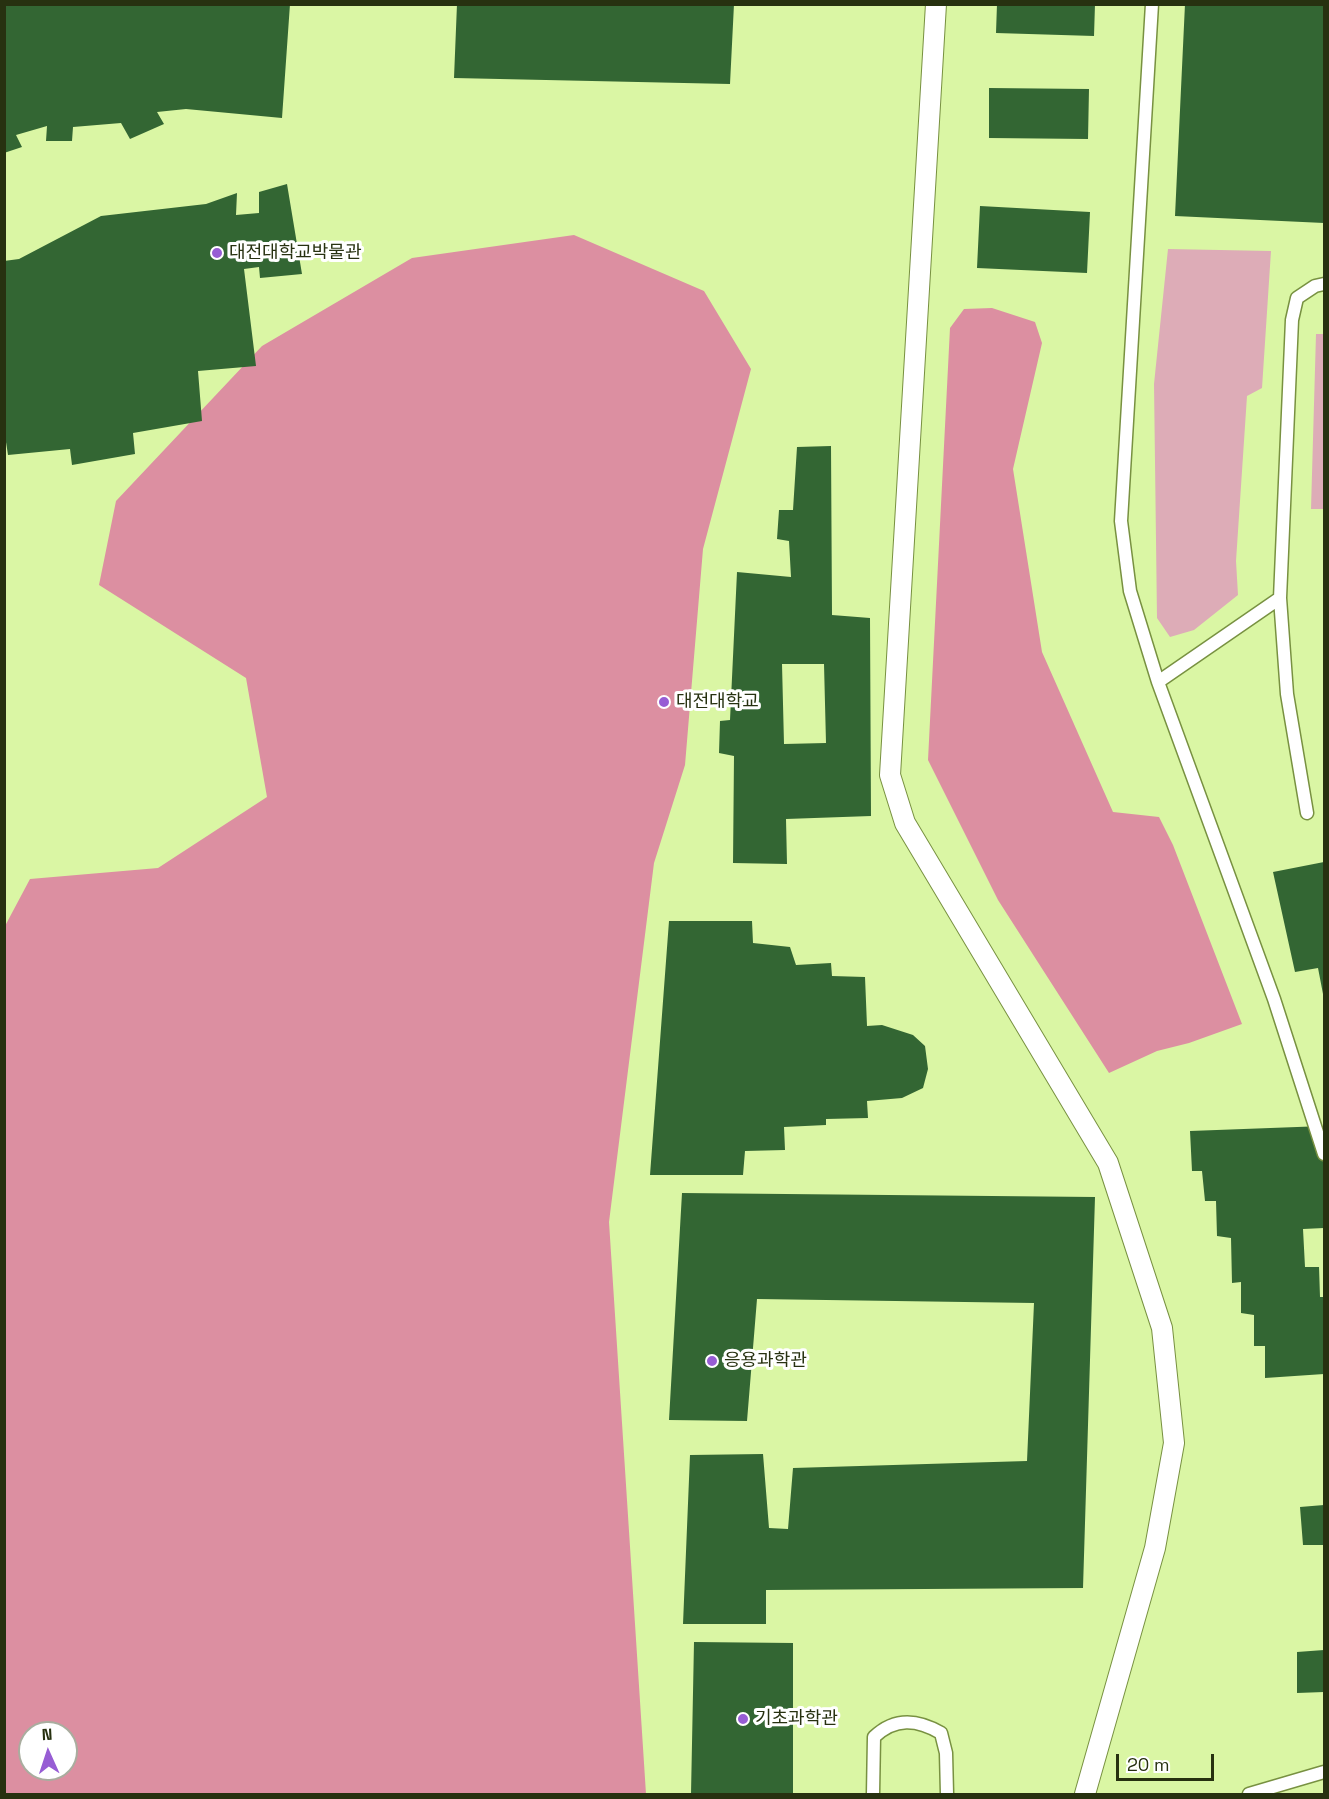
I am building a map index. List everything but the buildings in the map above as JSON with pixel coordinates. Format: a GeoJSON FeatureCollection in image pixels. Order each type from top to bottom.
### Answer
{"type":"FeatureCollection","features":[{"type":"Feature","properties":{"kind":"street"},"geometry":{"type":"LineString","coordinates":[[936,4],[890,775],[905,823],[1108,1163],[1162,1328],[1174,1443],[1155,1548],[1131,1640],[1085,1794]]}},
{"type":"Feature","properties":{"kind":"lane"},"geometry":{"type":"LineString","coordinates":[[1152,4],[1121,521],[1130,591],[1158,682],[1275,999],[1324,1154]]}},
{"type":"Feature","properties":{"kind":"lane"},"geometry":{"type":"LineString","coordinates":[[1307,813],[1287,694],[1280,598],[1292,320],[1297,298],[1315,286],[1324,284]]}},
{"type":"Feature","properties":{"kind":"lane"},"geometry":{"type":"LineString","coordinates":[[1158,682],[1280,598]]}},
{"type":"Feature","properties":{"kind":"lane"},"geometry":{"type":"LineString","coordinates":[[873,1794],[874,1737],[887,1725],[922,1722],[941,1733],[945,1753],[947,1794]]}},
{"type":"Feature","properties":{"kind":"lane"},"geometry":{"type":"LineString","coordinates":[[1249,1794],[1324,1772]]}},
{"type":"Feature","properties":{"kind":"shaded area"},"geometry":{"type":"Polygon","coordinates":[[[574,235],[704,291],[751,369],[703,549],[685,765],[654,863],[609,1222],[646,1794],[5,1794],[5,926],[30,879],[158,868],[267,797],[246,678],[99,585],[116,501],[262,346],[412,258],[574,235]]]}},
{"type":"Feature","properties":{"kind":"shaded area"},"geometry":{"type":"Polygon","coordinates":[[[1168,249],[1271,251],[1262,388],[1247,396],[1236,561],[1238,595],[1194,630],[1170,637],[1157,618],[1154,384],[1168,249]]]}},
{"type":"Feature","properties":{"kind":"shaded area"},"geometry":{"type":"Polygon","coordinates":[[[992,308],[1035,322],[1042,343],[1013,469],[1042,652],[1113,812],[1159,817],[1173,845],[1242,1024],[1189,1043],[1157,1051],[1109,1073],[998,900],[928,760],[950,328],[964,309],[992,308]]]}},
{"type":"Feature","properties":{"kind":"shaded area"},"geometry":{"type":"Polygon","coordinates":[[[1316,334],[1324,334],[1324,509],[1311,509],[1316,334]]]}},
{"type":"Feature","properties":{"kind":"place","name":"대전대학교박물관"},"geometry":{"type":"Point","coordinates":[217,253]}},
{"type":"Feature","properties":{"kind":"place","name":"대전대학교"},"geometry":{"type":"Point","coordinates":[664,702]}},
{"type":"Feature","properties":{"kind":"place","name":"응용과학관"},"geometry":{"type":"Point","coordinates":[712,1361]}},
{"type":"Feature","properties":{"kind":"place","name":"기초과학관"},"geometry":{"type":"Point","coordinates":[743,1719]}}]}
